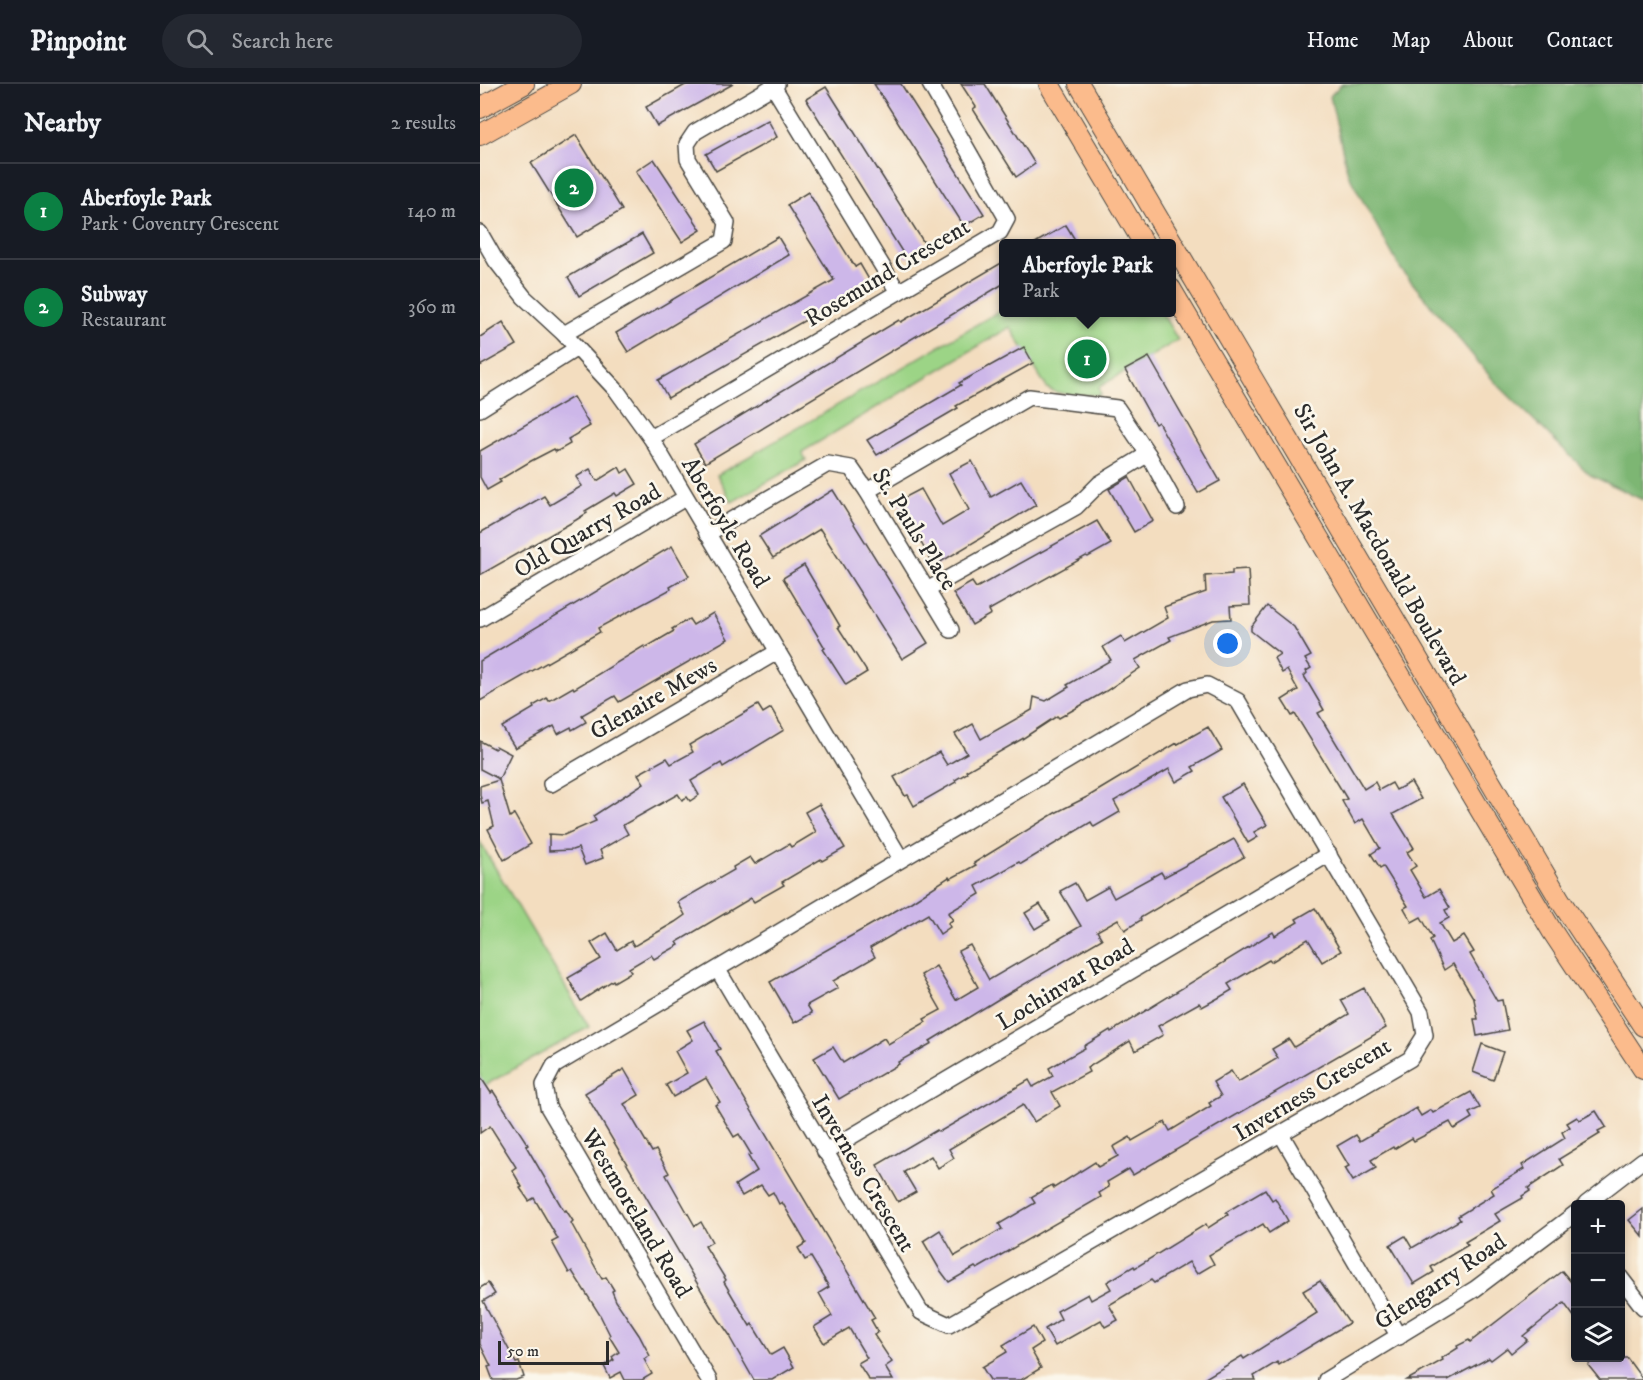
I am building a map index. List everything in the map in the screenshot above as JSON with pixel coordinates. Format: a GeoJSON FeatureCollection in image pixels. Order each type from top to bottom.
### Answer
{"type":"FeatureCollection","features":[{"type":"Feature","properties":{"kind":"main road"},"geometry":{"type":"LineString","coordinates":[[480,108],[524,84]]}},
{"type":"Feature","properties":{"kind":"main road"},"geometry":{"type":"LineString","coordinates":[[480,135],[571,84]]}},
{"type":"Feature","properties":{"kind":"main road"},"geometry":{"type":"LineString","coordinates":[[1049,84],[1142,239]]}},
{"type":"Feature","properties":{"kind":"main road","name":"Sir John A. Macdonald Boulevard"},"geometry":{"type":"LineString","coordinates":[[1079,84],[1170,239]]}},
{"type":"Feature","properties":{"kind":"main road","name":"Sir John A. Macdonald Boulevard"},"geometry":{"type":"LineString","coordinates":[[1176,249],[1560,900],[1643,1026]]}},
{"type":"Feature","properties":{"kind":"main road","name":"Sir John A. Macdonald Boulevard"},"geometry":{"type":"LineString","coordinates":[[1176,297],[1552,932],[1643,1069]]}},
{"type":"Feature","properties":{"kind":"street","name":"Rosemund Crescent"},"geometry":{"type":"LineString","coordinates":[[651,438],[1000,232],[1007,219],[930,84]]}},
{"type":"Feature","properties":{"kind":"street"},"geometry":{"type":"LineString","coordinates":[[564,334],[724,241],[727,223],[688,159],[687,144],[695,132],[775,85],[898,292]]}},
{"type":"Feature","properties":{"kind":"street","name":"Aberfoyle Road"},"geometry":{"type":"LineString","coordinates":[[480,233],[496,261],[524,297],[564,334],[617,391],[651,438],[901,859]]}},
{"type":"Feature","properties":{"kind":"street"},"geometry":{"type":"LineString","coordinates":[[480,409],[577,348]]}},
{"type":"Feature","properties":{"kind":"street"},"geometry":{"type":"LineString","coordinates":[[867,491],[1029,397],[1117,408],[1148,454],[1177,507]]}},
{"type":"Feature","properties":{"kind":"street"},"geometry":{"type":"LineString","coordinates":[[927,590],[1076,507],[1098,484],[1148,454]]}},
{"type":"Feature","properties":{"kind":"street","name":"St. Pauls Place"},"geometry":{"type":"LineString","coordinates":[[707,534],[828,464],[851,468],[951,630]]}},
{"type":"Feature","properties":{"kind":"street","name":"Old Quarry Road"},"geometry":{"type":"LineString","coordinates":[[480,619],[685,498]]}},
{"type":"Feature","properties":{"kind":"street","name":"Glenaire Mews"},"geometry":{"type":"LineString","coordinates":[[551,783],[777,652]]}},
{"type":"Feature","properties":{"kind":"street","name":"Inverness Crescent"},"geometry":{"type":"LineString","coordinates":[[554,1066],[1188,689],[1207,685],[1238,701],[1421,1012],[1425,1035],[1410,1059],[949,1324],[921,1312],[718,970]]}},
{"type":"Feature","properties":{"kind":"street","name":"Lochinvar Road"},"geometry":{"type":"LineString","coordinates":[[825,1152],[1329,854]]}},
{"type":"Feature","properties":{"kind":"street","name":"Westmoreland Road"},"geometry":{"type":"LineString","coordinates":[[554,1066],[544,1085],[548,1107],[709,1380]]}},
{"type":"Feature","properties":{"kind":"street"},"geometry":{"type":"LineString","coordinates":[[1281,1134],[1399,1337]]}},
{"type":"Feature","properties":{"kind":"street"},"geometry":{"type":"LineString","coordinates":[[1591,1200],[1643,1160]]}},
{"type":"Feature","properties":{"kind":"street","name":"Glengarry Road"},"geometry":{"type":"LineString","coordinates":[[1326,1380],[1475,1289],[1571,1218]]}},
{"type":"Feature","properties":{"kind":"street"},"geometry":{"type":"LineString","coordinates":[[1625,1284],[1643,1307]]}},
{"type":"Feature","properties":{"kind":"green space"},"geometry":{"type":"Polygon","coordinates":[[[1342,84],[1643,84],[1643,500],[1590,475],[1494,381],[1400,268],[1348,174],[1330,96],[1342,84]]]}},
{"type":"Feature","properties":{"kind":"green space"},"geometry":{"type":"Polygon","coordinates":[[[999,311],[999,317],[1164,317],[1178,340],[1099,387],[1101,395],[1073,395],[1047,388],[1010,327],[802,452],[806,460],[732,502],[717,475],[999,311]]]}},
{"type":"Feature","properties":{"kind":"green space"},"geometry":{"type":"Polygon","coordinates":[[[480,842],[589,1027],[480,1088],[480,842]]]}},
{"type":"Feature","properties":{"kind":"building"},"geometry":{"type":"Polygon","coordinates":[[[687,84],[733,84],[657,126],[646,107],[687,84]]]}},
{"type":"Feature","properties":{"kind":"building"},"geometry":{"type":"Polygon","coordinates":[[[874,84],[901,84],[984,214],[964,226],[874,84]]]}},
{"type":"Feature","properties":{"kind":"building"},"geometry":{"type":"Polygon","coordinates":[[[961,84],[985,84],[1035,164],[1016,177],[973,109],[976,107],[961,84]]]}},
{"type":"Feature","properties":{"kind":"building"},"geometry":{"type":"Polygon","coordinates":[[[826,87],[926,246],[906,258],[806,99],[826,87]]]}},
{"type":"Feature","properties":{"kind":"building"},"geometry":{"type":"Polygon","coordinates":[[[768,120],[777,137],[716,171],[706,154],[768,120]]]}},
{"type":"Feature","properties":{"kind":"building"},"geometry":{"type":"Polygon","coordinates":[[[576,135],[622,210],[577,237],[531,163],[576,135]]]}},
{"type":"Feature","properties":{"kind":"building"},"geometry":{"type":"Polygon","coordinates":[[[654,159],[701,230],[682,242],[636,171],[654,159]]]}},
{"type":"Feature","properties":{"kind":"building"},"geometry":{"type":"Polygon","coordinates":[[[808,192],[855,267],[860,264],[871,283],[668,398],[658,380],[834,280],[787,205],[808,192]]]}},
{"type":"Feature","properties":{"kind":"building"},"geometry":{"type":"Polygon","coordinates":[[[1066,225],[1075,239],[1042,239],[1066,225]]]}},
{"type":"Feature","properties":{"kind":"building"},"geometry":{"type":"Polygon","coordinates":[[[642,234],[653,253],[579,296],[568,277],[642,234]]]}},
{"type":"Feature","properties":{"kind":"building"},"geometry":{"type":"Polygon","coordinates":[[[778,237],[789,255],[628,352],[616,333],[778,237]]]}},
{"type":"Feature","properties":{"kind":"building"},"geometry":{"type":"Polygon","coordinates":[[[999,264],[999,286],[705,463],[694,444],[899,320],[901,322],[999,264]]]}},
{"type":"Feature","properties":{"kind":"building"},"geometry":{"type":"Polygon","coordinates":[[[503,322],[517,345],[480,366],[480,337],[503,322]]]}},
{"type":"Feature","properties":{"kind":"building"},"geometry":{"type":"Polygon","coordinates":[[[1024,347],[1033,363],[956,406],[958,408],[877,455],[867,440],[961,385],[959,383],[1024,347]]]}},
{"type":"Feature","properties":{"kind":"building"},"geometry":{"type":"Polygon","coordinates":[[[1149,357],[1220,481],[1198,493],[1158,422],[1155,424],[1125,370],[1149,357]]]}},
{"type":"Feature","properties":{"kind":"building"},"geometry":{"type":"Polygon","coordinates":[[[573,397],[590,426],[568,439],[570,444],[556,452],[554,449],[531,461],[487,490],[480,477],[480,451],[573,397]]]}},
{"type":"Feature","properties":{"kind":"building"},"geometry":{"type":"Polygon","coordinates":[[[972,461],[991,497],[1021,480],[1036,505],[934,566],[898,501],[921,489],[942,526],[969,510],[949,473],[972,461]]]}},
{"type":"Feature","properties":{"kind":"building"},"geometry":{"type":"Polygon","coordinates":[[[619,467],[622,473],[628,469],[637,484],[617,496],[615,493],[585,511],[587,513],[576,520],[480,575],[480,533],[544,496],[550,505],[582,486],[576,477],[590,469],[597,481],[619,467]]]}},
{"type":"Feature","properties":{"kind":"building"},"geometry":{"type":"Polygon","coordinates":[[[1129,477],[1153,521],[1134,532],[1109,489],[1129,477]]]}},
{"type":"Feature","properties":{"kind":"building"},"geometry":{"type":"Polygon","coordinates":[[[833,490],[928,643],[902,659],[820,529],[773,558],[759,536],[833,490]]]}},
{"type":"Feature","properties":{"kind":"building"},"geometry":{"type":"Polygon","coordinates":[[[1097,521],[1111,544],[989,610],[991,614],[972,625],[953,593],[972,582],[976,588],[1097,521]]]}},
{"type":"Feature","properties":{"kind":"building"},"geometry":{"type":"Polygon","coordinates":[[[672,546],[689,576],[670,587],[671,589],[598,628],[600,632],[480,701],[480,661],[672,546]]]}},
{"type":"Feature","properties":{"kind":"building"},"geometry":{"type":"Polygon","coordinates":[[[804,565],[840,626],[838,627],[867,672],[846,685],[783,578],[804,565]]]}},
{"type":"Feature","properties":{"kind":"building"},"geometry":{"type":"Polygon","coordinates":[[[1248,569],[1250,605],[1230,606],[1231,619],[1213,620],[1169,637],[1171,640],[1135,660],[1140,668],[1106,691],[1059,718],[1057,716],[966,771],[967,773],[955,780],[956,782],[914,806],[908,795],[905,796],[894,777],[939,752],[947,765],[967,753],[955,734],[973,724],[981,739],[1032,710],[1034,697],[1046,701],[1069,687],[1067,685],[1111,660],[1103,647],[1121,636],[1125,643],[1168,618],[1164,607],[1206,592],[1205,576],[1232,574],[1232,570],[1248,569]]]}},
{"type":"Feature","properties":{"kind":"building"},"geometry":{"type":"Polygon","coordinates":[[[1267,606],[1294,627],[1311,656],[1305,659],[1311,668],[1304,676],[1324,710],[1318,713],[1364,789],[1375,782],[1379,790],[1392,783],[1396,790],[1411,782],[1421,799],[1393,814],[1414,848],[1407,852],[1416,866],[1410,870],[1426,897],[1439,889],[1450,908],[1445,910],[1449,918],[1440,923],[1452,943],[1464,936],[1474,952],[1470,954],[1497,1001],[1502,1000],[1508,1030],[1477,1036],[1474,1019],[1478,1019],[1474,999],[1453,964],[1444,970],[1430,940],[1433,938],[1421,917],[1412,922],[1404,908],[1408,906],[1383,866],[1380,868],[1371,854],[1380,848],[1363,819],[1355,824],[1342,801],[1347,799],[1295,714],[1292,716],[1282,700],[1298,690],[1287,670],[1282,673],[1274,658],[1280,654],[1251,631],[1251,627],[1267,606]]]}},
{"type":"Feature","properties":{"kind":"building"},"geometry":{"type":"Polygon","coordinates":[[[713,613],[728,639],[619,702],[615,696],[582,715],[586,722],[572,730],[571,727],[558,734],[554,726],[515,748],[502,727],[547,698],[549,701],[573,687],[574,689],[644,646],[645,648],[689,619],[693,625],[713,613]]]}},
{"type":"Feature","properties":{"kind":"building"},"geometry":{"type":"Polygon","coordinates":[[[758,705],[763,713],[771,708],[784,730],[723,767],[721,763],[691,781],[699,795],[690,801],[687,797],[682,800],[678,794],[623,825],[628,834],[600,850],[603,858],[585,865],[578,848],[549,851],[549,834],[564,835],[596,821],[593,816],[644,783],[638,774],[667,758],[671,764],[693,752],[689,745],[758,705]]]}},
{"type":"Feature","properties":{"kind":"building"},"geometry":{"type":"Polygon","coordinates":[[[1208,727],[1222,750],[1192,767],[1195,771],[1176,782],[1169,769],[1114,801],[1120,812],[1094,827],[1091,822],[1021,864],[1019,862],[976,886],[980,894],[948,913],[953,920],[948,923],[950,927],[940,934],[928,914],[870,948],[875,957],[833,981],[838,988],[807,1005],[812,1013],[794,1023],[770,982],[911,902],[949,877],[950,879],[976,865],[974,863],[1055,813],[1089,796],[1208,727]]]}},
{"type":"Feature","properties":{"kind":"building"},"geometry":{"type":"Polygon","coordinates":[[[480,741],[511,754],[499,779],[480,769],[480,741]]]}},
{"type":"Feature","properties":{"kind":"building"},"geometry":{"type":"Polygon","coordinates":[[[499,780],[510,817],[514,814],[531,844],[504,860],[488,829],[494,826],[488,801],[482,803],[480,795],[480,786],[499,780]]]}},
{"type":"Feature","properties":{"kind":"building"},"geometry":{"type":"Polygon","coordinates":[[[1243,784],[1267,825],[1254,832],[1258,837],[1248,843],[1221,797],[1243,784]]]}},
{"type":"Feature","properties":{"kind":"building"},"geometry":{"type":"Polygon","coordinates":[[[819,804],[845,848],[782,882],[784,885],[754,902],[751,898],[677,942],[679,945],[654,959],[651,955],[629,968],[631,972],[614,982],[613,980],[581,1001],[568,978],[601,959],[591,943],[607,933],[617,950],[631,941],[634,946],[675,922],[685,915],[678,902],[734,870],[733,867],[750,857],[755,864],[789,844],[791,847],[816,832],[805,812],[819,804]]]}},
{"type":"Feature","properties":{"kind":"building"},"geometry":{"type":"Polygon","coordinates":[[[1234,839],[1244,857],[1140,918],[1141,920],[1125,930],[1118,919],[1097,931],[1102,939],[997,1000],[930,1041],[932,1043],[898,1062],[899,1064],[839,1099],[814,1058],[833,1047],[843,1063],[884,1038],[888,1044],[926,1022],[924,1019],[941,1010],[921,975],[936,966],[956,1000],[978,987],[958,951],[970,945],[989,980],[1081,926],[1060,891],[1075,883],[1085,900],[1108,887],[1114,898],[1161,872],[1164,877],[1234,839]]]}},
{"type":"Feature","properties":{"kind":"building"},"geometry":{"type":"Polygon","coordinates":[[[1040,904],[1050,920],[1035,929],[1025,913],[1040,904]]]}},
{"type":"Feature","properties":{"kind":"building"},"geometry":{"type":"Polygon","coordinates":[[[1315,908],[1341,951],[1322,962],[1308,939],[1271,962],[1269,960],[1228,984],[1232,990],[1202,1007],[1199,1003],[1158,1026],[1163,1035],[1135,1051],[1130,1041],[1087,1068],[1089,1072],[1052,1092],[1060,1106],[1034,1122],[1023,1105],[949,1149],[954,1158],[938,1168],[931,1156],[904,1172],[916,1192],[898,1202],[877,1165],[1029,1080],[1033,1087],[1053,1076],[1049,1068],[1273,932],[1275,936],[1298,922],[1296,919],[1315,908]]]}},
{"type":"Feature","properties":{"kind":"building"},"geometry":{"type":"Polygon","coordinates":[[[1364,988],[1386,1028],[1133,1175],[1129,1169],[1107,1182],[1109,1187],[1099,1193],[1101,1197],[977,1269],[975,1267],[949,1282],[940,1270],[923,1241],[940,1230],[955,1256],[1002,1229],[999,1224],[1035,1203],[1031,1197],[1052,1185],[1054,1188],[1095,1162],[1098,1167],[1118,1156],[1113,1147],[1130,1137],[1132,1141],[1165,1122],[1170,1131],[1211,1106],[1209,1103],[1221,1096],[1213,1082],[1231,1071],[1238,1082],[1278,1058],[1272,1049],[1289,1039],[1294,1047],[1349,1014],[1341,1000],[1364,988]]]}},
{"type":"Feature","properties":{"kind":"building"},"geometry":{"type":"Polygon","coordinates":[[[704,1021],[720,1049],[716,1051],[875,1318],[871,1320],[878,1332],[874,1335],[892,1362],[885,1367],[893,1380],[869,1380],[858,1363],[867,1358],[849,1328],[824,1343],[814,1327],[832,1316],[819,1293],[829,1287],[811,1257],[805,1260],[798,1248],[806,1243],[782,1202],[779,1204],[773,1192],[768,1195],[761,1185],[742,1196],[735,1185],[757,1171],[748,1156],[751,1154],[739,1134],[734,1137],[715,1105],[720,1102],[706,1078],[673,1097],[666,1085],[687,1073],[675,1051],[693,1040],[687,1030],[704,1021]]]}},
{"type":"Feature","properties":{"kind":"building"},"geometry":{"type":"Polygon","coordinates":[[[1482,1044],[1503,1052],[1493,1080],[1473,1072],[1482,1044]]]}},
{"type":"Feature","properties":{"kind":"building"},"geometry":{"type":"Polygon","coordinates":[[[624,1069],[639,1095],[624,1104],[652,1152],[656,1150],[669,1173],[666,1175],[695,1226],[701,1222],[712,1242],[705,1246],[726,1280],[724,1282],[750,1326],[752,1324],[771,1355],[783,1348],[794,1367],[772,1380],[754,1380],[731,1337],[585,1093],[624,1069]]]}},
{"type":"Feature","properties":{"kind":"building"},"geometry":{"type":"Polygon","coordinates":[[[480,1076],[491,1093],[493,1091],[528,1145],[526,1146],[564,1211],[566,1210],[573,1221],[571,1223],[602,1279],[606,1277],[614,1290],[612,1291],[616,1301],[639,1335],[650,1356],[644,1359],[652,1374],[642,1380],[625,1380],[621,1372],[610,1378],[604,1366],[614,1360],[612,1357],[619,1352],[600,1315],[572,1271],[569,1273],[552,1242],[558,1239],[534,1198],[529,1201],[520,1188],[522,1187],[512,1170],[516,1167],[490,1126],[480,1133],[480,1076]]]}},
{"type":"Feature","properties":{"kind":"building"},"geometry":{"type":"Polygon","coordinates":[[[1471,1092],[1480,1108],[1469,1113],[1472,1118],[1454,1129],[1450,1122],[1414,1141],[1412,1138],[1394,1149],[1393,1147],[1371,1160],[1376,1168],[1353,1181],[1345,1168],[1349,1166],[1337,1146],[1356,1135],[1360,1141],[1416,1108],[1421,1116],[1431,1110],[1433,1113],[1471,1092]]]}},
{"type":"Feature","properties":{"kind":"building"},"geometry":{"type":"Polygon","coordinates":[[[1596,1111],[1606,1127],[1598,1131],[1600,1134],[1559,1159],[1563,1165],[1528,1188],[1530,1191],[1522,1196],[1523,1198],[1495,1214],[1500,1221],[1465,1242],[1468,1245],[1431,1267],[1434,1272],[1414,1284],[1390,1245],[1405,1236],[1412,1248],[1460,1220],[1458,1216],[1494,1194],[1491,1189],[1524,1169],[1522,1165],[1565,1138],[1562,1132],[1570,1127],[1567,1123],[1577,1117],[1580,1120],[1596,1111]]]}},
{"type":"Feature","properties":{"kind":"building"},"geometry":{"type":"Polygon","coordinates":[[[1265,1189],[1272,1200],[1275,1198],[1288,1221],[1269,1233],[1263,1224],[1209,1255],[1214,1264],[1197,1274],[1189,1262],[1154,1283],[1151,1280],[1109,1305],[1118,1320],[1105,1327],[1101,1320],[1055,1346],[1045,1329],[1061,1319],[1057,1311],[1088,1294],[1091,1300],[1111,1289],[1107,1282],[1134,1266],[1135,1268],[1206,1224],[1208,1228],[1228,1215],[1226,1212],[1265,1189]]]}},
{"type":"Feature","properties":{"kind":"building"},"geometry":{"type":"Polygon","coordinates":[[[1643,1209],[1643,1237],[1629,1220],[1643,1209]]]}},
{"type":"Feature","properties":{"kind":"building"},"geometry":{"type":"Polygon","coordinates":[[[1562,1271],[1571,1282],[1571,1313],[1564,1303],[1523,1336],[1527,1340],[1511,1353],[1507,1348],[1491,1360],[1489,1358],[1448,1380],[1407,1380],[1443,1360],[1442,1358],[1458,1348],[1457,1346],[1469,1340],[1470,1342],[1562,1271]]]}},
{"type":"Feature","properties":{"kind":"building"},"geometry":{"type":"Polygon","coordinates":[[[1320,1281],[1349,1323],[1279,1365],[1277,1362],[1254,1376],[1256,1380],[1202,1380],[1242,1356],[1244,1359],[1317,1313],[1303,1291],[1320,1281]]]}},
{"type":"Feature","properties":{"kind":"building"},"geometry":{"type":"Polygon","coordinates":[[[488,1283],[495,1294],[483,1301],[516,1363],[519,1362],[524,1377],[516,1380],[493,1380],[488,1367],[491,1366],[480,1344],[480,1288],[488,1283]]]}},
{"type":"Feature","properties":{"kind":"building"},"geometry":{"type":"Polygon","coordinates":[[[1033,1327],[1042,1343],[1031,1350],[1041,1368],[1021,1380],[990,1380],[982,1367],[1007,1352],[1003,1345],[1033,1327]]]}},
{"type":"Feature","properties":{"kind":"building"},"geometry":{"type":"Polygon","coordinates":[[[1627,1358],[1643,1380],[1600,1380],[1588,1365],[1590,1363],[1625,1362],[1627,1358]]]}},
{"type":"Feature","properties":{"kind":"place","name":"Subway"},"geometry":{"type":"Point","coordinates":[574,188]}},
{"type":"Feature","properties":{"kind":"place","name":"Aberfoyle Park"},"geometry":{"type":"Point","coordinates":[1087,359]}}]}
